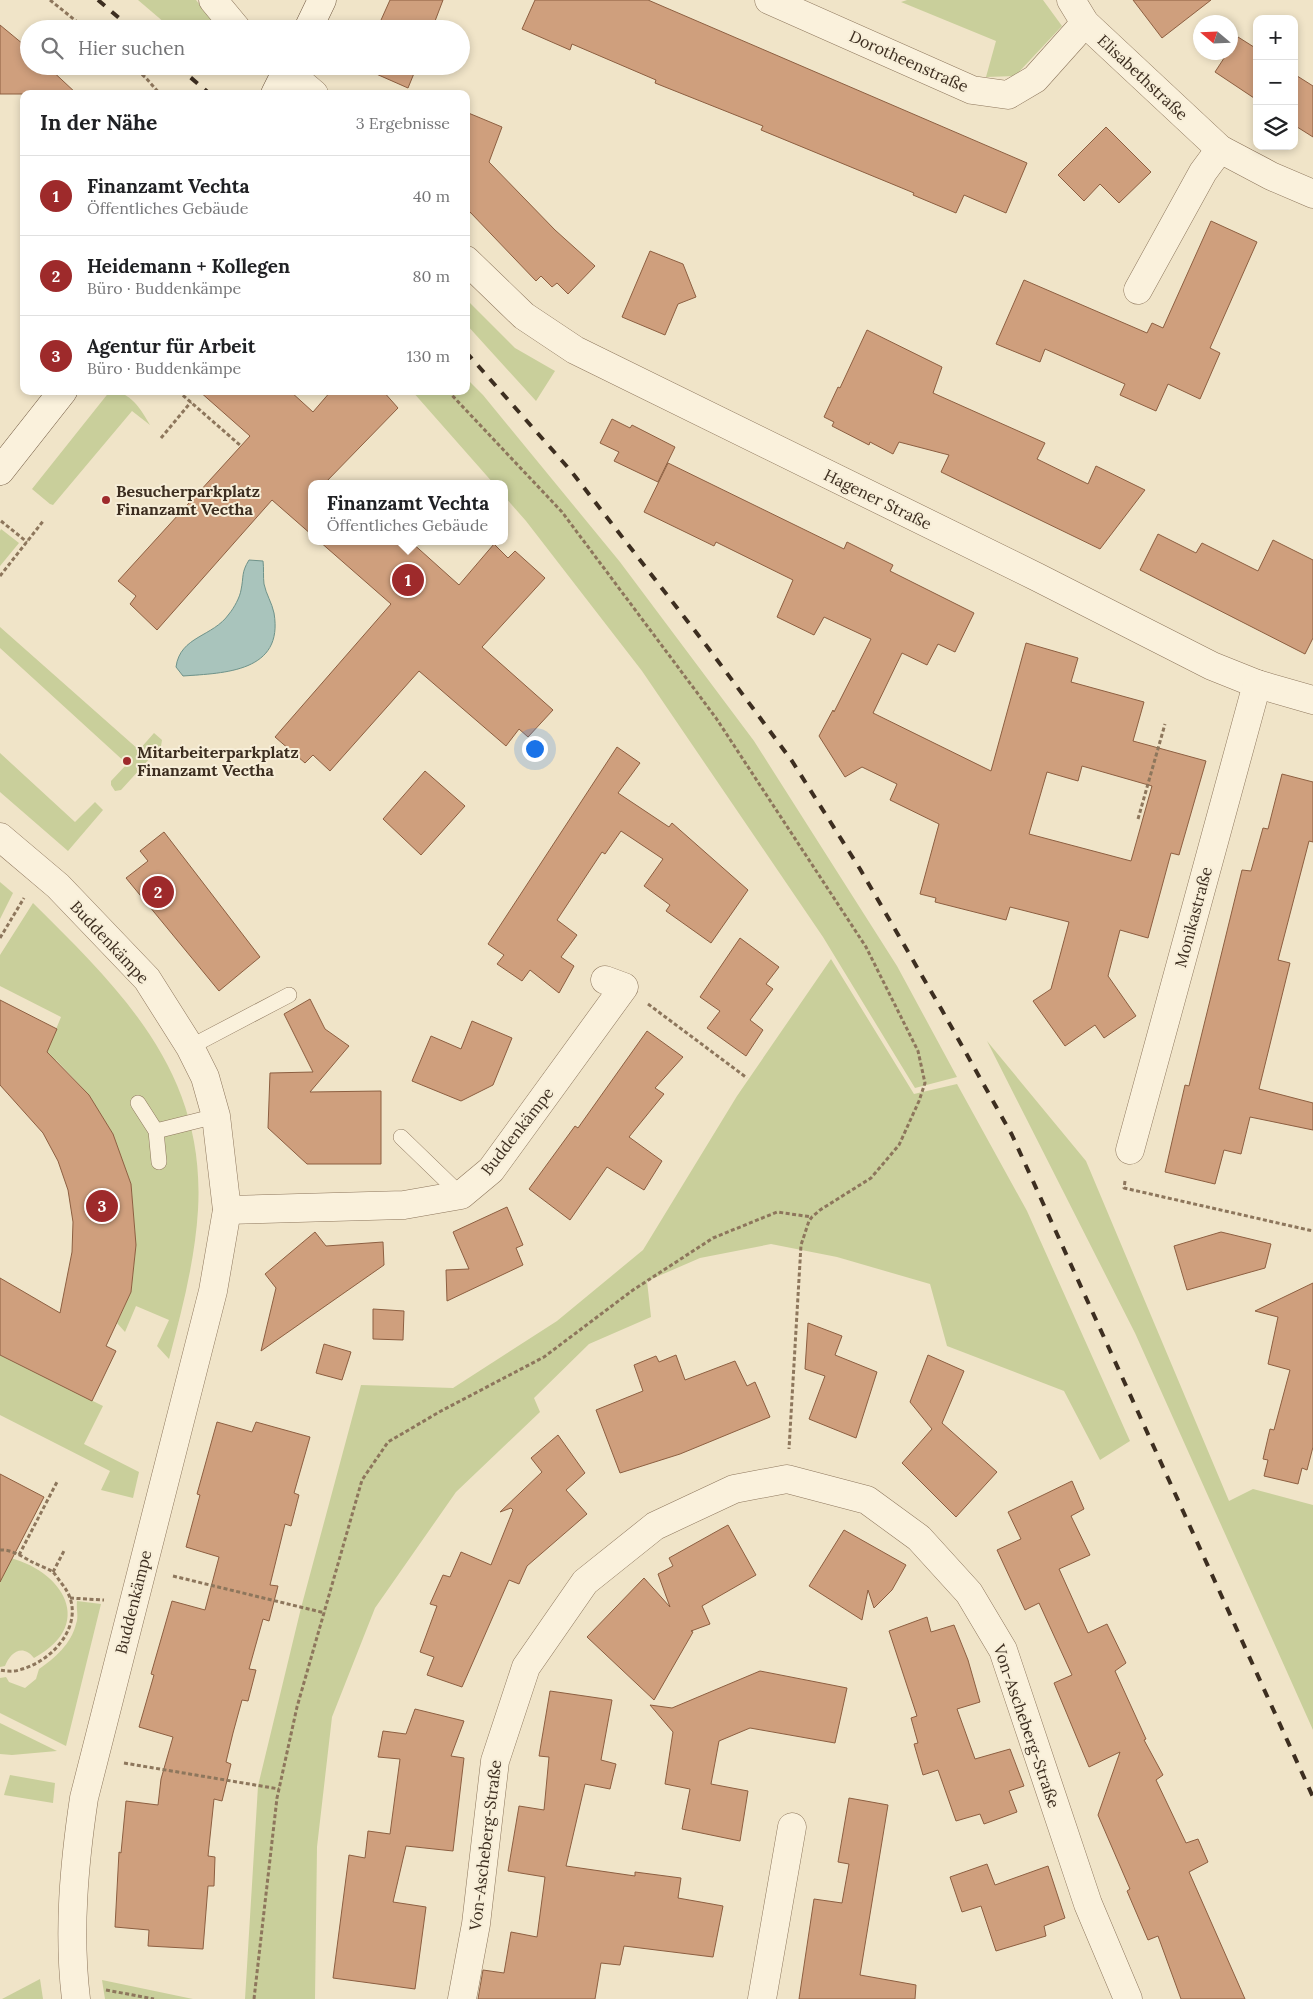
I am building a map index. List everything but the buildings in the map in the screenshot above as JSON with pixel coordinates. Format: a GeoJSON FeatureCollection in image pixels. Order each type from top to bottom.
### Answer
{"type":"FeatureCollection","features":[{"type":"Feature","properties":{"kind":"street"},"geometry":{"type":"LineString","coordinates":[[213,0],[230,20]]}},
{"type":"Feature","properties":{"kind":"street"},"geometry":{"type":"LineString","coordinates":[[312,20],[322,0]]}},
{"type":"Feature","properties":{"kind":"street","name":"Dorotheenstraße"},"geometry":{"type":"LineString","coordinates":[[770,0],[972,90],[1008,95],[1035,79],[1085,23]]}},
{"type":"Feature","properties":{"kind":"street","name":"Elisabethstraße"},"geometry":{"type":"LineString","coordinates":[[1072,0],[1085,23],[1220,149],[1271,176],[1313,194]]}},
{"type":"Feature","properties":{"kind":"street"},"geometry":{"type":"LineString","coordinates":[[285,75],[308,90]]}},
{"type":"Feature","properties":{"kind":"street"},"geometry":{"type":"LineString","coordinates":[[1138,290],[1202,172],[1220,149]]}},
{"type":"Feature","properties":{"kind":"street","name":"Hagener Straße"},"geometry":{"type":"LineString","coordinates":[[470,264],[524,316],[576,350],[1212,666],[1257,684],[1313,700]]}},
{"type":"Feature","properties":{"kind":"street"},"geometry":{"type":"LineString","coordinates":[[0,471],[60,395]]}},
{"type":"Feature","properties":{"kind":"street","name":"Monikastraße"},"geometry":{"type":"LineString","coordinates":[[1130,1150],[1257,684]]}},
{"type":"Feature","properties":{"kind":"street","name":"Buddenkämpe"},"geometry":{"type":"LineString","coordinates":[[0,837],[58,886],[146,979],[190,1047],[205,1077],[216,1116],[227,1210],[213,1291],[84,1798],[77,1844],[73,1897],[72,1968],[76,1999]]}},
{"type":"Feature","properties":{"kind":"street","name":"Buddenkämpe"},"geometry":{"type":"LineString","coordinates":[[227,1210],[404,1205],[461,1195],[491,1170],[615,983]]}},
{"type":"Feature","properties":{"kind":"street","name":"Von-Ascheberg-Straße"},"geometry":{"type":"LineString","coordinates":[[462,1999],[476,1924],[494,1760],[526,1667],[585,1582],[655,1526],[734,1489],[787,1479],[867,1500],[919,1538],[969,1593],[1003,1650],[1088,1904],[1128,1999]]}},
{"type":"Feature","properties":{"kind":"street"},"geometry":{"type":"LineString","coordinates":[[762,1999],[792,1827]]}},
{"type":"Feature","properties":{"kind":"lane"},"geometry":{"type":"LineString","coordinates":[[190,1047],[289,995]]}},
{"type":"Feature","properties":{"kind":"lane"},"geometry":{"type":"LineString","coordinates":[[138,1103],[156,1131],[159,1162]]}},
{"type":"Feature","properties":{"kind":"lane"},"geometry":{"type":"LineString","coordinates":[[156,1131],[216,1116]]}},
{"type":"Feature","properties":{"kind":"lane"},"geometry":{"type":"LineString","coordinates":[[401,1137],[461,1195]]}},
{"type":"Feature","properties":{"kind":"path"},"geometry":{"type":"LineString","coordinates":[[50,0],[75,20]]}},
{"type":"Feature","properties":{"kind":"path"},"geometry":{"type":"LineString","coordinates":[[141,75],[156,90]]}},
{"type":"Feature","properties":{"kind":"path"},"geometry":{"type":"LineString","coordinates":[[183,395],[241,446]]}},
{"type":"Feature","properties":{"kind":"path"},"geometry":{"type":"LineString","coordinates":[[452,395],[562,512],[716,718],[866,947],[918,1051],[925,1083],[920,1102],[899,1145],[871,1178],[812,1217],[801,1245],[787,1479]]}},
{"type":"Feature","properties":{"kind":"path"},"geometry":{"type":"LineString","coordinates":[[161,438],[191,402]]}},
{"type":"Feature","properties":{"kind":"path"},"geometry":{"type":"LineString","coordinates":[[0,576],[44,520]]}},
{"type":"Feature","properties":{"kind":"path"},"geometry":{"type":"LineString","coordinates":[[1,522],[27,542]]}},
{"type":"Feature","properties":{"kind":"path"},"geometry":{"type":"LineString","coordinates":[[1138,819],[1165,724]]}},
{"type":"Feature","properties":{"kind":"path"},"geometry":{"type":"LineString","coordinates":[[0,938],[24,898]]}},
{"type":"Feature","properties":{"kind":"path"},"geometry":{"type":"LineString","coordinates":[[615,983],[748,1078]]}},
{"type":"Feature","properties":{"kind":"path"},"geometry":{"type":"LineString","coordinates":[[1130,1150],[1124,1188],[1313,1232]]}},
{"type":"Feature","properties":{"kind":"path"},"geometry":{"type":"LineString","coordinates":[[254,1999],[279,1789],[297,1708],[362,1480],[388,1442],[441,1411],[544,1357],[634,1290],[713,1238],[777,1212],[812,1217]]}},
{"type":"Feature","properties":{"kind":"path"},"geometry":{"type":"LineString","coordinates":[[19,1555],[57,1482]]}},
{"type":"Feature","properties":{"kind":"path"},"geometry":{"type":"LineString","coordinates":[[0,1550],[19,1555],[53,1572],[67,1590],[73,1605],[70,1626],[62,1643],[44,1659],[30,1666],[18,1671],[0,1670]]}},
{"type":"Feature","properties":{"kind":"path"},"geometry":{"type":"LineString","coordinates":[[53,1572],[65,1550]]}},
{"type":"Feature","properties":{"kind":"path"},"geometry":{"type":"LineString","coordinates":[[170,1576],[325,1613]]}},
{"type":"Feature","properties":{"kind":"path"},"geometry":{"type":"LineString","coordinates":[[70,1598],[104,1600]]}},
{"type":"Feature","properties":{"kind":"path"},"geometry":{"type":"LineString","coordinates":[[121,1762],[279,1789]]}},
{"type":"Feature","properties":{"kind":"path"},"geometry":{"type":"LineString","coordinates":[[102,1989],[154,1999]]}},
{"type":"Feature","properties":{"kind":"green space"},"geometry":{"type":"Polygon","coordinates":[[[138,0],[196,0],[212,20],[161,20],[138,0]]]}},
{"type":"Feature","properties":{"kind":"green space"},"geometry":{"type":"Polygon","coordinates":[[[907,0],[1043,0],[1062,26],[1015,76],[986,77],[996,41],[901,2],[907,0]]]}},
{"type":"Feature","properties":{"kind":"green space"},"geometry":{"type":"Polygon","coordinates":[[[470,303],[515,348],[555,371],[536,401],[470,328],[470,303]]]}},
{"type":"Feature","properties":{"kind":"green space"},"geometry":{"type":"Polygon","coordinates":[[[470,382],[483,395],[620,562],[754,741],[897,966],[957,1077],[915,1088],[823,937],[642,671],[526,521],[508,501],[508,480],[490,480],[416,395],[470,395],[470,382]]]}},
{"type":"Feature","properties":{"kind":"green space"},"geometry":{"type":"Polygon","coordinates":[[[107,395],[124,395],[139,407],[150,425],[132,411],[53,505],[32,489],[107,395]]]}},
{"type":"Feature","properties":{"kind":"green space"},"geometry":{"type":"Polygon","coordinates":[[[1,529],[19,543],[0,566],[0,531],[1,529]]]}},
{"type":"Feature","properties":{"kind":"green space"},"geometry":{"type":"Polygon","coordinates":[[[0,627],[139,750],[154,733],[162,740],[161,746],[121,790],[115,791],[111,781],[127,764],[0,648],[0,627]]]}},
{"type":"Feature","properties":{"kind":"green space"},"geometry":{"type":"Polygon","coordinates":[[[0,753],[75,822],[95,802],[103,810],[68,851],[0,792],[0,753]]]}},
{"type":"Feature","properties":{"kind":"green space"},"geometry":{"type":"Polygon","coordinates":[[[0,882],[13,893],[0,919],[0,882]]]}},
{"type":"Feature","properties":{"kind":"green space"},"geometry":{"type":"Polygon","coordinates":[[[33,903],[98,969],[127,1003],[152,1038],[173,1076],[188,1117],[197,1161],[198,1210],[191,1266],[169,1359],[157,1346],[169,1320],[136,1306],[125,1332],[117,1323],[131,1292],[136,1245],[131,1184],[113,1134],[89,1095],[56,1060],[41,1066],[61,1017],[0,986],[0,955],[33,903]]]}},
{"type":"Feature","properties":{"kind":"green space"},"geometry":{"type":"Polygon","coordinates":[[[831,959],[914,1094],[957,1084],[1027,1211],[1130,1441],[1100,1460],[1064,1391],[947,1346],[930,1284],[837,1257],[771,1244],[700,1258],[647,1281],[651,1317],[589,1344],[534,1398],[540,1412],[456,1492],[375,1608],[332,1717],[317,1847],[315,1999],[245,1999],[258,1786],[301,1608],[361,1385],[453,1388],[557,1321],[643,1250],[737,1096],[831,959]]]}},
{"type":"Feature","properties":{"kind":"green space"},"geometry":{"type":"Polygon","coordinates":[[[987,1041],[1086,1161],[1229,1501],[1253,1489],[1313,1505],[1313,1730],[1135,1333],[987,1041]]]}},
{"type":"Feature","properties":{"kind":"green space"},"geometry":{"type":"Polygon","coordinates":[[[0,1355],[103,1406],[84,1444],[139,1472],[133,1498],[101,1490],[110,1471],[0,1415],[0,1355]]]}},
{"type":"Feature","properties":{"kind":"green space"},"geometry":{"type":"Polygon","coordinates":[[[0,1556],[21,1561],[39,1570],[53,1582],[64,1596],[68,1612],[65,1628],[54,1644],[34,1658],[25,1651],[17,1652],[10,1657],[5,1666],[0,1667],[0,1556]]]}},
{"type":"Feature","properties":{"kind":"green space"},"geometry":{"type":"Polygon","coordinates":[[[77,1601],[101,1604],[66,1746],[0,1713],[0,1678],[6,1677],[9,1682],[25,1688],[36,1679],[39,1669],[56,1655],[74,1631],[77,1621],[77,1601]]]}},
{"type":"Feature","properties":{"kind":"green space"},"geometry":{"type":"Polygon","coordinates":[[[0,1723],[57,1751],[12,1755],[0,1754],[0,1723]]]}},
{"type":"Feature","properties":{"kind":"green space"},"geometry":{"type":"Polygon","coordinates":[[[10,1775],[55,1783],[53,1803],[4,1795],[10,1775]]]}},
{"type":"Feature","properties":{"kind":"green space"},"geometry":{"type":"Polygon","coordinates":[[[40,1979],[43,1999],[2,1999],[40,1979]]]}},
{"type":"Feature","properties":{"kind":"green space"},"geometry":{"type":"Polygon","coordinates":[[[102,1980],[193,1999],[105,1999],[102,1980]]]}},
{"type":"Feature","properties":{"kind":"water"},"geometry":{"type":"Polygon","coordinates":[[[249,560],[263,561],[264,584],[274,613],[275,633],[270,647],[261,658],[248,666],[216,673],[183,676],[176,667],[179,657],[190,643],[215,628],[231,612],[239,596],[246,564],[249,560]]]}},
{"type":"Feature","properties":{"kind":"railway"},"geometry":{"type":"LineString","coordinates":[[98,0],[121,20]]}},
{"type":"Feature","properties":{"kind":"railway"},"geometry":{"type":"LineString","coordinates":[[188,75],[205,90]]}},
{"type":"Feature","properties":{"kind":"railway"},"geometry":{"type":"LineString","coordinates":[[470,357],[571,471],[709,649],[792,761],[860,869],[1012,1135],[1313,1797]]}},
{"type":"Feature","properties":{"kind":"place","name":"Besucherparkplatz Finanzamt Vectha"},"geometry":{"type":"Point","coordinates":[106,500]}},
{"type":"Feature","properties":{"kind":"place","name":"Finanzamt Vechta"},"geometry":{"type":"Point","coordinates":[408,580]}},
{"type":"Feature","properties":{"kind":"place","name":"Mitarbeiterparkplatz Finanzamt Vectha"},"geometry":{"type":"Point","coordinates":[127,761]}},
{"type":"Feature","properties":{"kind":"place","name":"Heidemann + Kollegen"},"geometry":{"type":"Point","coordinates":[158,892]}},
{"type":"Feature","properties":{"kind":"place","name":"Agentur für Arbeit"},"geometry":{"type":"Point","coordinates":[102,1206]}}]}
